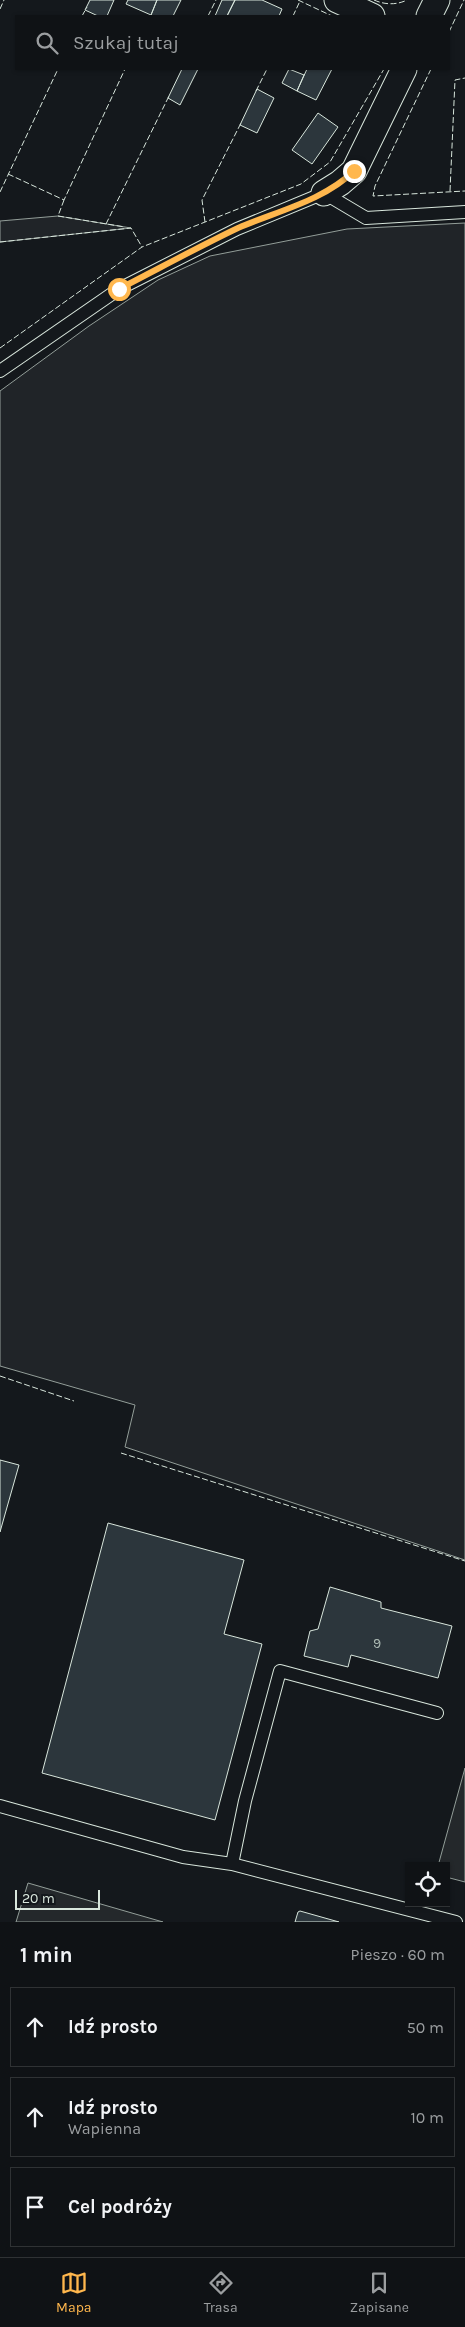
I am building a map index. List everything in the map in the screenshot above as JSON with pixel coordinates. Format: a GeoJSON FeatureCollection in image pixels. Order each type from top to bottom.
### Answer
{"type":"FeatureCollection","features":[{"type":"Feature","properties":{"kind":"street"},"geometry":{"type":"LineString","coordinates":[[337,0],[370,15]]}},
{"type":"Feature","properties":{"kind":"street"},"geometry":{"type":"LineString","coordinates":[[430,15],[437,0]]}},
{"type":"Feature","properties":{"kind":"street"},"geometry":{"type":"LineString","coordinates":[[324,193],[354,171],[404,70]]}},
{"type":"Feature","properties":{"kind":"lane"},"geometry":{"type":"LineString","coordinates":[[0,371],[119,289],[237,229],[324,193],[366,218],[465,212]]}},
{"type":"Feature","properties":{"kind":"lane"},"geometry":{"type":"LineString","coordinates":[[232,1864],[245,1801],[280,1671],[437,1713]]}},
{"type":"Feature","properties":{"kind":"lane"},"geometry":{"type":"LineString","coordinates":[[0,1806],[183,1857],[232,1864],[456,1922]]}},
{"type":"Feature","properties":{"kind":"shaded area"},"geometry":{"type":"Polygon","coordinates":[[[58,216],[131,228],[0,242],[0,221],[58,216]]]}},
{"type":"Feature","properties":{"kind":"shaded area"},"geometry":{"type":"Polygon","coordinates":[[[465,223],[465,1560],[125,1447],[135,1405],[0,1366],[0,391],[89,326],[158,280],[210,256],[347,229],[465,223]]]}},
{"type":"Feature","properties":{"kind":"shaded area"},"geometry":{"type":"Polygon","coordinates":[[[465,1768],[465,1882],[450,1878],[450,1862],[439,1862],[465,1768]]]}},
{"type":"Feature","properties":{"kind":"shaded area"},"geometry":{"type":"Polygon","coordinates":[[[28,1883],[163,1922],[16,1922],[28,1883]]]}},
{"type":"Feature","properties":{"kind":"building"},"geometry":{"type":"Polygon","coordinates":[[[90,0],[114,0],[107,15],[96,15],[85,10],[90,0]]]}},
{"type":"Feature","properties":{"kind":"building"},"geometry":{"type":"Polygon","coordinates":[[[128,0],[157,0],[151,15],[126,4],[128,0]]]}},
{"type":"Feature","properties":{"kind":"building"},"geometry":{"type":"Polygon","coordinates":[[[157,0],[181,0],[174,15],[151,15],[157,0]]]}},
{"type":"Feature","properties":{"kind":"building"},"geometry":{"type":"Polygon","coordinates":[[[222,0],[235,0],[228,15],[215,15],[222,0]]]}},
{"type":"Feature","properties":{"kind":"building"},"geometry":{"type":"Polygon","coordinates":[[[235,0],[262,0],[282,9],[279,15],[228,15],[235,0]]]}},
{"type":"Feature","properties":{"kind":"building"},"geometry":{"type":"Polygon","coordinates":[[[182,70],[198,70],[180,105],[168,98],[182,70]]]}},
{"type":"Feature","properties":{"kind":"building"},"geometry":{"type":"Polygon","coordinates":[[[288,70],[304,75],[297,91],[282,83],[288,70]]]}},
{"type":"Feature","properties":{"kind":"building"},"geometry":{"type":"Polygon","coordinates":[[[307,70],[331,70],[316,100],[297,91],[307,70]]]}},
{"type":"Feature","properties":{"kind":"building"},"geometry":{"type":"Polygon","coordinates":[[[257,89],[274,98],[257,133],[240,125],[257,89]]]}},
{"type":"Feature","properties":{"kind":"building"},"geometry":{"type":"Polygon","coordinates":[[[318,113],[338,127],[312,164],[292,150],[318,113]]]}},
{"type":"Feature","properties":{"kind":"building"},"geometry":{"type":"Polygon","coordinates":[[[0,1460],[19,1465],[0,1532],[0,1460]]]}},
{"type":"Feature","properties":{"kind":"building"},"geometry":{"type":"Polygon","coordinates":[[[108,1523],[244,1560],[224,1634],[262,1644],[215,1820],[42,1773],[108,1523]]]}},
{"type":"Feature","properties":{"kind":"building"},"geometry":{"type":"Polygon","coordinates":[[[330,1587],[381,1602],[381,1608],[452,1626],[438,1678],[351,1655],[348,1667],[304,1656],[310,1631],[318,1629],[330,1587]]]}},
{"type":"Feature","properties":{"kind":"building"},"geometry":{"type":"Polygon","coordinates":[[[300,1911],[339,1922],[295,1922],[300,1911]]]}},
{"type":"Feature","properties":{"kind":"fence"},"geometry":{"type":"LineString","coordinates":[[0,9],[4,0]]}},
{"type":"Feature","properties":{"kind":"fence"},"geometry":{"type":"LineString","coordinates":[[208,15],[216,0]]}},
{"type":"Feature","properties":{"kind":"fence"},"geometry":{"type":"LineString","coordinates":[[298,0],[330,15]]}},
{"type":"Feature","properties":{"kind":"fence"},"geometry":{"type":"LineString","coordinates":[[374,0],[391,4],[407,0]]}},
{"type":"Feature","properties":{"kind":"fence"},"geometry":{"type":"LineString","coordinates":[[450,30],[464,0]]}},
{"type":"Feature","properties":{"kind":"fence"},"geometry":{"type":"LineString","coordinates":[[293,15],[300,1]]}},
{"type":"Feature","properties":{"kind":"fence"},"geometry":{"type":"LineString","coordinates":[[83,15],[87,7]]}},
{"type":"Feature","properties":{"kind":"fence"},"geometry":{"type":"LineString","coordinates":[[0,192],[58,70]]}},
{"type":"Feature","properties":{"kind":"fence"},"geometry":{"type":"LineString","coordinates":[[8,174],[64,200],[125,70]]}},
{"type":"Feature","properties":{"kind":"fence"},"geometry":{"type":"LineString","coordinates":[[256,91],[266,70]]}},
{"type":"Feature","properties":{"kind":"fence"},"geometry":{"type":"LineString","coordinates":[[0,348],[142,247],[301,184],[330,162],[383,70]]}},
{"type":"Feature","properties":{"kind":"fence"},"geometry":{"type":"LineString","coordinates":[[431,70],[375,186],[373,196],[465,191]]}},
{"type":"Feature","properties":{"kind":"fence"},"geometry":{"type":"LineString","coordinates":[[450,191],[455,80],[465,78]]}},
{"type":"Feature","properties":{"kind":"fence"},"geometry":{"type":"LineString","coordinates":[[106,224],[169,96]]}},
{"type":"Feature","properties":{"kind":"fence"},"geometry":{"type":"LineString","coordinates":[[205,222],[202,200],[241,123]]}},
{"type":"Feature","properties":{"kind":"fence"},"geometry":{"type":"LineString","coordinates":[[64,200],[58,216],[125,227]]}},
{"type":"Feature","properties":{"kind":"fence"},"geometry":{"type":"LineString","coordinates":[[0,242],[131,228],[142,247]]}},
{"type":"Feature","properties":{"kind":"fence"},"geometry":{"type":"LineString","coordinates":[[0,1376],[74,1401]]}},
{"type":"Feature","properties":{"kind":"fence"},"geometry":{"type":"LineString","coordinates":[[121,1453],[465,1561]]}},
{"type":"Feature","properties":{"kind":"route"},"geometry":{"type":"LineString","coordinates":[[119,289],[237,229],[324,193],[354,171]]}}]}
